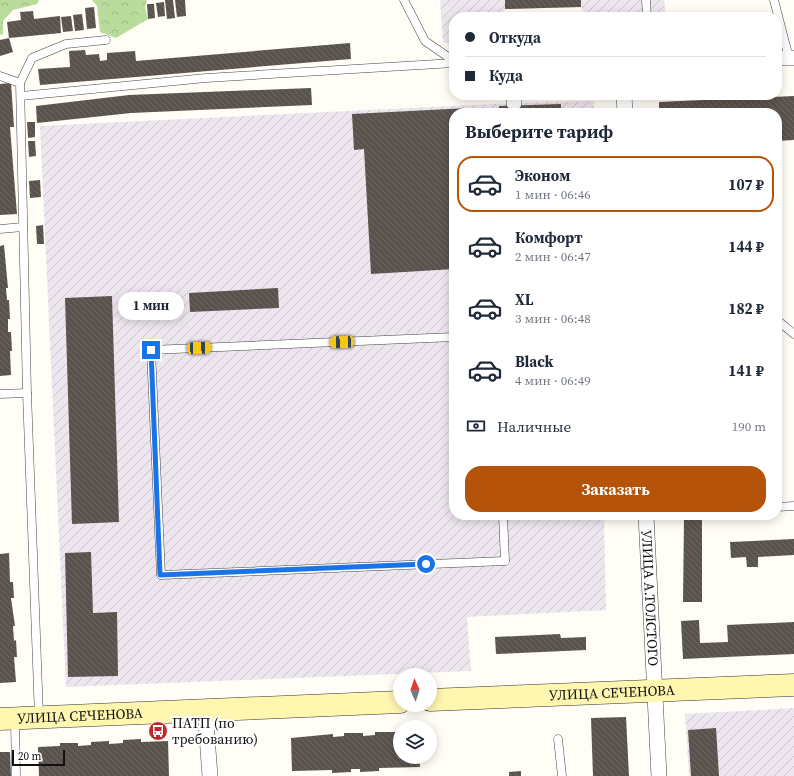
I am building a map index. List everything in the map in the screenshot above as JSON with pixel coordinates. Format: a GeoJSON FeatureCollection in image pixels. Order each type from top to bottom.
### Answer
{"type":"FeatureCollection","features":[{"type":"Feature","properties":{"kind":"main road","name":"УЛИЦА СЕЧЕНОВА"},"geometry":{"type":"LineString","coordinates":[[437,700],[794,685]]}},
{"type":"Feature","properties":{"kind":"main road","name":"УЛИЦА СЕЧЕНОВА"},"geometry":{"type":"LineString","coordinates":[[8,719],[393,702]]}},
{"type":"Feature","properties":{"kind":"street","name":"УЛИЦА А.ТОЛСТОГО"},"geometry":{"type":"LineString","coordinates":[[646,520],[659,776]]}},
{"type":"Feature","properties":{"kind":"street"},"geometry":{"type":"LineString","coordinates":[[205,710],[210,776]]}},
{"type":"Feature","properties":{"kind":"lane"},"geometry":{"type":"LineString","coordinates":[[404,0],[425,41],[449,58]]}},
{"type":"Feature","properties":{"kind":"lane"},"geometry":{"type":"LineString","coordinates":[[646,0],[647,12]]}},
{"type":"Feature","properties":{"kind":"lane"},"geometry":{"type":"LineString","coordinates":[[774,0],[777,12]]}},
{"type":"Feature","properties":{"kind":"lane"},"geometry":{"type":"LineString","coordinates":[[782,36],[787,58]]}},
{"type":"Feature","properties":{"kind":"lane"},"geometry":{"type":"LineString","coordinates":[[39,717],[27,393],[20,83],[32,58],[66,44],[106,40]]}},
{"type":"Feature","properties":{"kind":"lane"},"geometry":{"type":"LineString","coordinates":[[21,96],[206,78],[449,62]]}},
{"type":"Feature","properties":{"kind":"lane"},"geometry":{"type":"LineString","coordinates":[[0,76],[20,83]]}},
{"type":"Feature","properties":{"kind":"lane"},"geometry":{"type":"LineString","coordinates":[[0,230],[24,227]]}},
{"type":"Feature","properties":{"kind":"lane"},"geometry":{"type":"LineString","coordinates":[[782,324],[794,334]]}},
{"type":"Feature","properties":{"kind":"lane"},"geometry":{"type":"LineString","coordinates":[[449,337],[151,350],[160,575],[505,561],[503,520]]}},
{"type":"Feature","properties":{"kind":"lane"},"geometry":{"type":"LineString","coordinates":[[0,394],[27,393]]}},
{"type":"Feature","properties":{"kind":"lane"},"geometry":{"type":"LineString","coordinates":[[782,507],[794,506]]}},
{"type":"Feature","properties":{"kind":"lane"},"geometry":{"type":"LineString","coordinates":[[8,719],[16,776]]}},
{"type":"Feature","properties":{"kind":"lane"},"geometry":{"type":"LineString","coordinates":[[558,739],[562,776]]}},
{"type":"Feature","properties":{"kind":"shaded area"},"geometry":{"type":"Polygon","coordinates":[[[440,0],[664,0],[665,12],[584,12],[581,7],[505,9],[503,12],[449,12],[449,42],[443,43],[440,0]]]}},
{"type":"Feature","properties":{"kind":"shaded area"},"geometry":{"type":"Polygon","coordinates":[[[594,101],[594,108],[449,108],[449,520],[604,520],[606,610],[467,617],[471,671],[437,672],[437,668],[393,668],[393,674],[66,687],[40,126],[514,103],[594,101]]]}},
{"type":"Feature","properties":{"kind":"shaded area"},"geometry":{"type":"Polygon","coordinates":[[[794,708],[794,776],[689,776],[685,714],[794,708]]]}},
{"type":"Feature","properties":{"kind":"green space"},"geometry":{"type":"Polygon","coordinates":[[[0,0],[39,0],[37,4],[13,10],[3,21],[3,34],[0,35],[0,0]]]}},
{"type":"Feature","properties":{"kind":"green space"},"geometry":{"type":"Polygon","coordinates":[[[92,0],[147,0],[145,7],[148,19],[116,38],[100,32],[97,6],[92,0]]]}},
{"type":"Feature","properties":{"kind":"building"},"geometry":{"type":"Polygon","coordinates":[[[165,0],[173,0],[175,18],[167,19],[165,0]]]}},
{"type":"Feature","properties":{"kind":"building"},"geometry":{"type":"Polygon","coordinates":[[[175,0],[185,0],[186,16],[177,17],[175,0]]]}},
{"type":"Feature","properties":{"kind":"building"},"geometry":{"type":"Polygon","coordinates":[[[505,0],[581,0],[581,7],[505,9],[505,0]]]}},
{"type":"Feature","properties":{"kind":"building"},"geometry":{"type":"Polygon","coordinates":[[[164,2],[165,16],[158,17],[156,3],[164,2]]]}},
{"type":"Feature","properties":{"kind":"building"},"geometry":{"type":"Polygon","coordinates":[[[147,4],[154,4],[155,18],[148,19],[147,4]]]}},
{"type":"Feature","properties":{"kind":"building"},"geometry":{"type":"Polygon","coordinates":[[[94,7],[96,28],[87,29],[85,8],[94,7]]]}},
{"type":"Feature","properties":{"kind":"building"},"geometry":{"type":"Polygon","coordinates":[[[33,11],[34,19],[60,16],[61,33],[9,38],[7,22],[21,20],[20,12],[33,11]]]}},
{"type":"Feature","properties":{"kind":"building"},"geometry":{"type":"Polygon","coordinates":[[[82,14],[84,30],[75,31],[73,15],[82,14]]]}},
{"type":"Feature","properties":{"kind":"building"},"geometry":{"type":"Polygon","coordinates":[[[71,16],[73,31],[63,32],[61,17],[71,16]]]}},
{"type":"Feature","properties":{"kind":"building"},"geometry":{"type":"Polygon","coordinates":[[[9,38],[13,52],[0,56],[0,40],[9,38]]]}},
{"type":"Feature","properties":{"kind":"building"},"geometry":{"type":"Polygon","coordinates":[[[350,43],[351,59],[40,85],[38,69],[70,67],[69,51],[85,50],[86,55],[99,54],[100,61],[107,60],[107,53],[135,51],[136,61],[350,43]]]}},
{"type":"Feature","properties":{"kind":"building"},"geometry":{"type":"Polygon","coordinates":[[[11,83],[14,127],[10,127],[17,214],[0,215],[0,84],[11,83]]]}},
{"type":"Feature","properties":{"kind":"building"},"geometry":{"type":"Polygon","coordinates":[[[311,88],[312,105],[131,113],[37,123],[36,106],[129,95],[311,88]]]}},
{"type":"Feature","properties":{"kind":"building"},"geometry":{"type":"Polygon","coordinates":[[[794,96],[794,140],[782,141],[782,108],[659,108],[659,102],[704,100],[782,100],[782,97],[794,96]]]}},
{"type":"Feature","properties":{"kind":"building"},"geometry":{"type":"Polygon","coordinates":[[[561,104],[561,108],[499,108],[499,106],[561,104]]]}},
{"type":"Feature","properties":{"kind":"building"},"geometry":{"type":"Polygon","coordinates":[[[449,109],[449,269],[371,274],[364,149],[354,150],[352,114],[449,109]]]}},
{"type":"Feature","properties":{"kind":"building"},"geometry":{"type":"Polygon","coordinates":[[[27,122],[35,122],[35,137],[28,138],[27,122]]]}},
{"type":"Feature","properties":{"kind":"building"},"geometry":{"type":"Polygon","coordinates":[[[28,141],[35,141],[36,156],[29,157],[28,141]]]}},
{"type":"Feature","properties":{"kind":"building"},"geometry":{"type":"Polygon","coordinates":[[[40,180],[41,197],[30,198],[29,181],[40,180]]]}},
{"type":"Feature","properties":{"kind":"building"},"geometry":{"type":"Polygon","coordinates":[[[43,225],[44,244],[37,244],[36,226],[43,225]]]}},
{"type":"Feature","properties":{"kind":"building"},"geometry":{"type":"Polygon","coordinates":[[[4,245],[8,288],[6,288],[7,300],[9,300],[10,319],[8,319],[8,332],[11,332],[12,351],[10,351],[11,375],[0,376],[0,246],[4,245]]]}},
{"type":"Feature","properties":{"kind":"building"},"geometry":{"type":"Polygon","coordinates":[[[278,288],[279,308],[190,312],[189,293],[278,288]]]}},
{"type":"Feature","properties":{"kind":"building"},"geometry":{"type":"Polygon","coordinates":[[[112,296],[119,522],[72,524],[65,298],[112,296]]]}},
{"type":"Feature","properties":{"kind":"building"},"geometry":{"type":"Polygon","coordinates":[[[684,520],[702,520],[702,602],[683,602],[684,520]]]}},
{"type":"Feature","properties":{"kind":"building"},"geometry":{"type":"Polygon","coordinates":[[[794,539],[794,555],[758,557],[758,567],[747,567],[746,557],[731,558],[730,542],[794,539]]]}},
{"type":"Feature","properties":{"kind":"building"},"geometry":{"type":"Polygon","coordinates":[[[91,552],[93,613],[117,612],[118,676],[68,677],[65,553],[91,552]]]}},
{"type":"Feature","properties":{"kind":"building"},"geometry":{"type":"Polygon","coordinates":[[[9,553],[10,582],[13,582],[14,598],[11,598],[15,626],[13,626],[14,641],[16,640],[17,657],[14,657],[16,682],[0,683],[0,554],[9,553]]]}},
{"type":"Feature","properties":{"kind":"building"},"geometry":{"type":"Polygon","coordinates":[[[699,620],[700,643],[728,642],[727,625],[794,622],[794,654],[683,659],[681,621],[699,620]]]}},
{"type":"Feature","properties":{"kind":"building"},"geometry":{"type":"Polygon","coordinates":[[[560,634],[561,638],[586,637],[586,650],[496,654],[495,637],[560,634]]]}},
{"type":"Feature","properties":{"kind":"building"},"geometry":{"type":"Polygon","coordinates":[[[626,717],[629,776],[593,776],[591,718],[626,717]]]}},
{"type":"Feature","properties":{"kind":"building"},"geometry":{"type":"Polygon","coordinates":[[[716,728],[719,776],[691,776],[688,730],[716,728]]]}},
{"type":"Feature","properties":{"kind":"building"},"geometry":{"type":"Polygon","coordinates":[[[375,732],[393,732],[393,764],[420,764],[420,767],[379,768],[379,771],[360,772],[360,769],[351,769],[351,772],[332,773],[332,770],[292,771],[291,738],[333,734],[333,737],[344,736],[344,733],[363,733],[363,736],[375,735],[375,732]]]}},
{"type":"Feature","properties":{"kind":"building"},"geometry":{"type":"Polygon","coordinates":[[[141,739],[141,742],[168,741],[169,776],[39,776],[38,747],[60,746],[60,743],[78,743],[78,746],[91,745],[91,742],[109,741],[109,744],[123,743],[123,740],[141,739]]]}},
{"type":"Feature","properties":{"kind":"building"},"geometry":{"type":"Polygon","coordinates":[[[0,752],[10,752],[11,776],[0,776],[0,752]]]}},
{"type":"Feature","properties":{"kind":"building"},"geometry":{"type":"Polygon","coordinates":[[[521,771],[521,776],[509,776],[509,772],[521,771]]]}},
{"type":"Feature","properties":{"kind":"place","name":"ПАТП (по требованию)"},"geometry":{"type":"Point","coordinates":[158,731]}},
{"type":"Feature","properties":{"kind":"route"},"geometry":{"type":"LineString","coordinates":[[151,350],[160,575],[426,564]]}}]}
